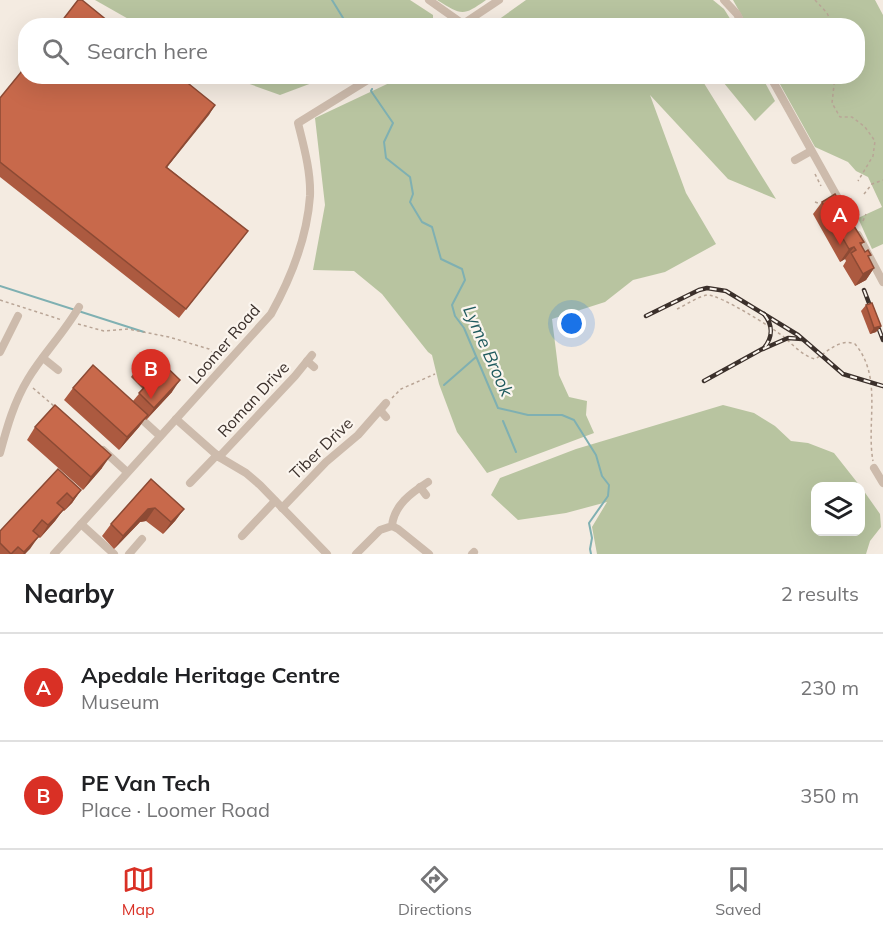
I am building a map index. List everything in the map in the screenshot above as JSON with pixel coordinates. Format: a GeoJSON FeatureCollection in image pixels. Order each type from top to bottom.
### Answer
{"type":"FeatureCollection","features":[{"type":"Feature","properties":{"kind":"street"},"geometry":{"type":"LineString","coordinates":[[429,0],[453,18]]}},
{"type":"Feature","properties":{"kind":"street"},"geometry":{"type":"LineString","coordinates":[[472,18],[499,0]]}},
{"type":"Feature","properties":{"kind":"street"},"geometry":{"type":"LineString","coordinates":[[724,0],[738,18]]}},
{"type":"Feature","properties":{"kind":"street","name":"Loomer Road"},"geometry":{"type":"LineString","coordinates":[[54,554],[271,314],[288,283],[302,243],[310,196],[307,161],[298,123],[361,84]]}},
{"type":"Feature","properties":{"kind":"street"},"geometry":{"type":"LineString","coordinates":[[774,84],[847,215]]}},
{"type":"Feature","properties":{"kind":"street"},"geometry":{"type":"LineString","coordinates":[[795,160],[811,151]]}},
{"type":"Feature","properties":{"kind":"street"},"geometry":{"type":"LineString","coordinates":[[853,225],[883,282]]}},
{"type":"Feature","properties":{"kind":"street"},"geometry":{"type":"LineString","coordinates":[[0,453],[9,418],[26,382],[79,307]]}},
{"type":"Feature","properties":{"kind":"street"},"geometry":{"type":"LineString","coordinates":[[0,352],[18,316]]}},
{"type":"Feature","properties":{"kind":"street"},"geometry":{"type":"LineString","coordinates":[[43,358],[58,370]]}},
{"type":"Feature","properties":{"kind":"street","name":"Roman Drive"},"geometry":{"type":"LineString","coordinates":[[190,483],[310,358],[314,367]]}},
{"type":"Feature","properties":{"kind":"street"},"geometry":{"type":"LineString","coordinates":[[129,407],[160,436]]}},
{"type":"Feature","properties":{"kind":"street","name":"Tiber Drive"},"geometry":{"type":"LineString","coordinates":[[242,536],[384,410]]}},
{"type":"Feature","properties":{"kind":"street"},"geometry":{"type":"LineString","coordinates":[[176,419],[218,456],[246,473],[327,554]]}},
{"type":"Feature","properties":{"kind":"street"},"geometry":{"type":"LineString","coordinates":[[92,440],[127,472]]}},
{"type":"Feature","properties":{"kind":"street"},"geometry":{"type":"LineString","coordinates":[[874,468],[883,483]]}},
{"type":"Feature","properties":{"kind":"street"},"geometry":{"type":"LineString","coordinates":[[392,526],[393,515],[398,507],[424,485],[426,495]]}},
{"type":"Feature","properties":{"kind":"street"},"geometry":{"type":"LineString","coordinates":[[81,524],[114,554]]}},
{"type":"Feature","properties":{"kind":"street"},"geometry":{"type":"LineString","coordinates":[[356,554],[380,530],[392,526],[429,554]]}},
{"type":"Feature","properties":{"kind":"street"},"geometry":{"type":"LineString","coordinates":[[129,554],[142,539]]}},
{"type":"Feature","properties":{"kind":"path"},"geometry":{"type":"LineString","coordinates":[[815,0],[829,18]]}},
{"type":"Feature","properties":{"kind":"path"},"geometry":{"type":"LineString","coordinates":[[834,84],[832,104],[840,117],[852,117],[875,141],[873,156],[858,181]]}},
{"type":"Feature","properties":{"kind":"path"},"geometry":{"type":"LineString","coordinates":[[864,194],[872,184],[883,180]]}},
{"type":"Feature","properties":{"kind":"path"},"geometry":{"type":"LineString","coordinates":[[815,202],[824,205]]}},
{"type":"Feature","properties":{"kind":"path"},"geometry":{"type":"LineString","coordinates":[[863,221],[866,214]]}},
{"type":"Feature","properties":{"kind":"path"},"geometry":{"type":"LineString","coordinates":[[677,309],[705,296],[722,298],[770,326],[804,354],[815,359],[838,344],[850,342],[855,344],[865,362],[871,381],[874,468]]}},
{"type":"Feature","properties":{"kind":"path"},"geometry":{"type":"LineString","coordinates":[[0,300],[104,331],[128,329],[169,337],[209,349],[225,365]]}},
{"type":"Feature","properties":{"kind":"path"},"geometry":{"type":"LineString","coordinates":[[384,410],[401,390],[435,374]]}},
{"type":"Feature","properties":{"kind":"path"},"geometry":{"type":"LineString","coordinates":[[26,382],[57,409]]}},
{"type":"Feature","properties":{"kind":"green space"},"geometry":{"type":"Polygon","coordinates":[[[95,0],[410,0],[433,15],[433,18],[127,18],[95,0]]]}},
{"type":"Feature","properties":{"kind":"green space"},"geometry":{"type":"Polygon","coordinates":[[[437,0],[486,0],[462,12],[437,0]]]}},
{"type":"Feature","properties":{"kind":"green space"},"geometry":{"type":"Polygon","coordinates":[[[526,0],[713,0],[724,9],[730,18],[501,18],[526,0]]]}},
{"type":"Feature","properties":{"kind":"green space"},"geometry":{"type":"Polygon","coordinates":[[[733,0],[875,0],[883,15],[883,244],[872,249],[858,218],[882,207],[868,177],[856,171],[848,162],[815,147],[780,84],[865,84],[865,18],[743,18],[733,0]]]}},
{"type":"Feature","properties":{"kind":"green space"},"geometry":{"type":"Polygon","coordinates":[[[249,84],[309,84],[280,95],[249,84]]]}},
{"type":"Feature","properties":{"kind":"green space"},"geometry":{"type":"Polygon","coordinates":[[[387,84],[704,84],[776,199],[728,179],[650,95],[686,193],[716,244],[665,272],[633,280],[605,302],[552,319],[559,375],[569,397],[587,401],[586,415],[594,433],[487,473],[457,432],[439,384],[432,355],[382,294],[354,271],[313,270],[325,205],[315,118],[387,84]]]}},
{"type":"Feature","properties":{"kind":"green space"},"geometry":{"type":"Polygon","coordinates":[[[725,84],[766,84],[775,101],[755,121],[725,84]]]}},
{"type":"Feature","properties":{"kind":"green space"},"geometry":{"type":"Polygon","coordinates":[[[723,405],[754,413],[775,426],[791,441],[808,443],[834,453],[857,482],[811,482],[811,536],[865,536],[865,493],[880,514],[881,527],[870,541],[866,554],[597,554],[592,527],[607,502],[566,513],[518,520],[491,495],[500,478],[576,449],[723,405]]]}},
{"type":"Feature","properties":{"kind":"building"},"geometry":{"type":"Polygon","coordinates":[[[78,0],[82,0],[104,18],[64,18],[78,0]]]}},
{"type":"Feature","properties":{"kind":"building"},"geometry":{"type":"Polygon","coordinates":[[[18,76],[18,84],[189,84],[215,105],[166,167],[248,231],[186,309],[0,162],[0,98],[18,76]]]}},
{"type":"Feature","properties":{"kind":"building"},"geometry":{"type":"Polygon","coordinates":[[[835,194],[854,222],[852,223],[864,242],[860,243],[865,252],[868,250],[871,255],[868,256],[874,268],[863,274],[851,253],[856,250],[854,247],[849,249],[822,202],[835,194]]]}},
{"type":"Feature","properties":{"kind":"building"},"geometry":{"type":"Polygon","coordinates":[[[872,303],[881,326],[874,328],[866,305],[872,303]]]}},
{"type":"Feature","properties":{"kind":"building"},"geometry":{"type":"Polygon","coordinates":[[[151,352],[180,380],[154,408],[139,393],[153,378],[139,365],[151,352]]]}},
{"type":"Feature","properties":{"kind":"building"},"geometry":{"type":"Polygon","coordinates":[[[93,365],[148,415],[127,437],[73,388],[93,365]]]}},
{"type":"Feature","properties":{"kind":"building"},"geometry":{"type":"Polygon","coordinates":[[[55,405],[111,455],[91,477],[35,427],[55,405]]]}},
{"type":"Feature","properties":{"kind":"building"},"geometry":{"type":"Polygon","coordinates":[[[58,469],[81,490],[73,499],[67,493],[57,503],[64,509],[48,525],[42,520],[33,531],[39,536],[24,552],[18,547],[11,554],[0,543],[0,531],[58,469]]]}},
{"type":"Feature","properties":{"kind":"building"},"geometry":{"type":"Polygon","coordinates":[[[151,479],[184,509],[171,522],[155,508],[148,509],[123,536],[111,524],[151,479]]]}},
{"type":"Feature","properties":{"kind":"waterway","name":"Lyme Brook"},"geometry":{"type":"LineString","coordinates":[[332,0],[343,18]]}},
{"type":"Feature","properties":{"kind":"waterway","name":"Lyme Brook"},"geometry":{"type":"LineString","coordinates":[[372,89],[371,91],[393,123],[384,142],[386,158],[410,177],[413,194],[410,202],[422,222],[432,227],[441,259],[462,269],[465,280],[452,305],[498,408],[528,415],[562,415],[574,420],[596,455],[602,476],[609,485],[608,496],[589,523],[592,538],[591,554]]}},
{"type":"Feature","properties":{"kind":"waterway"},"geometry":{"type":"LineString","coordinates":[[0,286],[144,332]]}},
{"type":"Feature","properties":{"kind":"waterway"},"geometry":{"type":"LineString","coordinates":[[444,385],[476,357]]}},
{"type":"Feature","properties":{"kind":"waterway"},"geometry":{"type":"LineString","coordinates":[[503,421],[516,452]]}},
{"type":"Feature","properties":{"kind":"railway"},"geometry":{"type":"LineString","coordinates":[[646,316],[699,290],[707,288],[726,291],[798,335],[843,374],[883,386]]}},
{"type":"Feature","properties":{"kind":"railway"},"geometry":{"type":"LineString","coordinates":[[864,290],[883,340]]}},
{"type":"Feature","properties":{"kind":"railway"},"geometry":{"type":"LineString","coordinates":[[704,381],[764,348],[771,331],[764,314]]}},
{"type":"Feature","properties":{"kind":"railway"},"geometry":{"type":"LineString","coordinates":[[763,349],[788,338],[802,339]]}},
{"type":"Feature","properties":{"kind":"place","name":"Apedale Heritage Centre"},"geometry":{"type":"Point","coordinates":[840,245]}},
{"type":"Feature","properties":{"kind":"place","name":"PE Van Tech"},"geometry":{"type":"Point","coordinates":[151,399]}}]}
